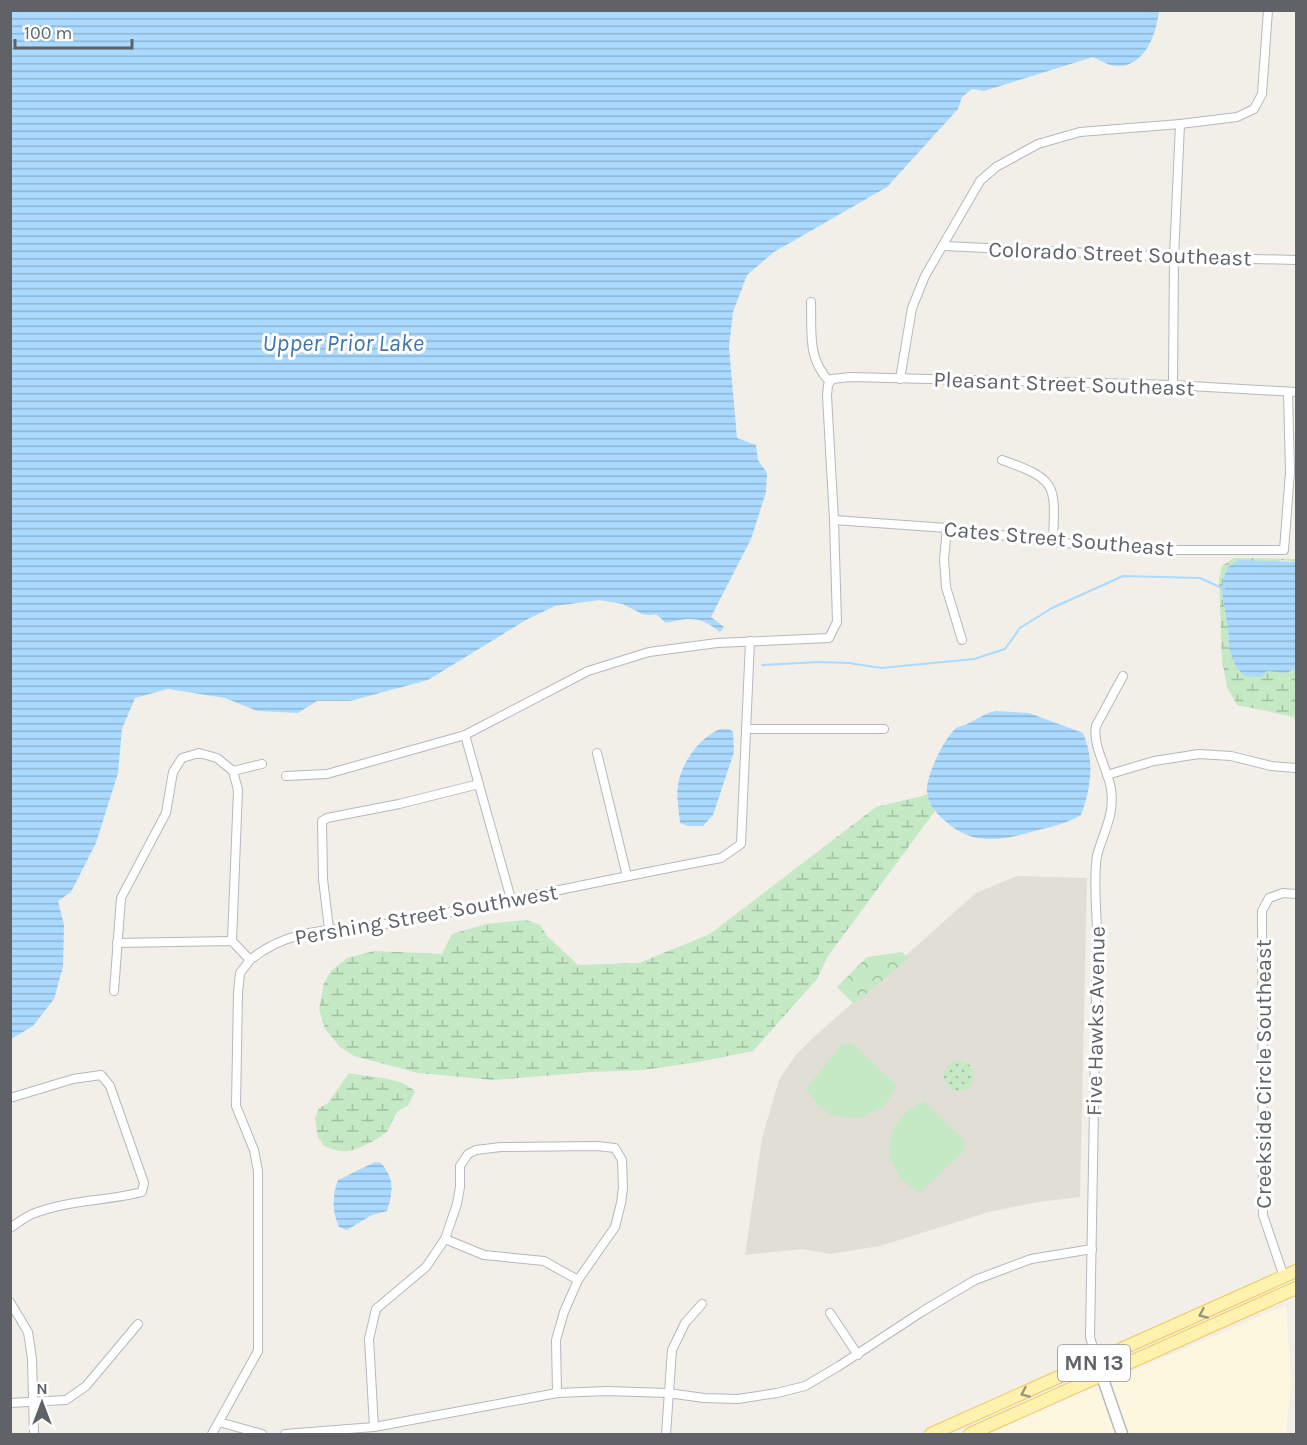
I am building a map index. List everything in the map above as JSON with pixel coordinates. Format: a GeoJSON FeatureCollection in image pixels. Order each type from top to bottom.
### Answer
{"type":"FeatureCollection","features":[{"type":"Feature","properties":{"kind":"main road","name":"MN 13"},"geometry":{"type":"LineString","coordinates":[[931,1434],[1097,1362],[1296,1271]]}},
{"type":"Feature","properties":{"kind":"main road","name":"MN 13"},"geometry":{"type":"LineString","coordinates":[[970,1434],[1296,1288]]}},
{"type":"Feature","properties":{"kind":"main road","name":"Five Hawks Avenue"},"geometry":{"type":"LineString","coordinates":[[1097,1362],[1122,1434]]}},
{"type":"Feature","properties":{"kind":"street"},"geometry":{"type":"LineString","coordinates":[[900,379],[912,308],[925,276],[980,181],[996,167],[1038,144],[1080,132],[1237,117],[1254,109],[1262,94],[1268,10]]}},
{"type":"Feature","properties":{"kind":"street"},"geometry":{"type":"LineString","coordinates":[[1173,385],[1174,257],[1179,124]]}},
{"type":"Feature","properties":{"kind":"street","name":"Colorado Street Southeast"},"geometry":{"type":"LineString","coordinates":[[944,246],[1174,257],[1296,260]]}},
{"type":"Feature","properties":{"kind":"street"},"geometry":{"type":"LineString","coordinates":[[286,776],[327,774],[465,735],[588,671],[649,652],[750,641],[829,638],[837,622],[827,396],[831,381],[820,372],[813,355],[811,302]]}},
{"type":"Feature","properties":{"kind":"street","name":"Pleasant Street Southeast"},"geometry":{"type":"LineString","coordinates":[[831,381],[851,377],[1173,385],[1292,392]]}},
{"type":"Feature","properties":{"kind":"street","name":"Cates Street Southeast"},"geometry":{"type":"LineString","coordinates":[[834,520],[947,528],[1053,542],[1147,550],[1284,550],[1290,472],[1292,392]]}},
{"type":"Feature","properties":{"kind":"street"},"geometry":{"type":"LineString","coordinates":[[1002,460],[1032,471],[1046,480],[1055,497],[1053,542]]}},
{"type":"Feature","properties":{"kind":"street"},"geometry":{"type":"LineString","coordinates":[[947,528],[944,559],[946,587],[962,640]]}},
{"type":"Feature","properties":{"kind":"street"},"geometry":{"type":"LineString","coordinates":[[750,641],[746,729],[884,729]]}},
{"type":"Feature","properties":{"kind":"street","name":"Five Hawks Avenue"},"geometry":{"type":"LineString","coordinates":[[1097,1362],[1090,1337],[1096,877],[1097,856],[1112,814],[1111,789],[1095,734],[1096,726],[1123,676]]}},
{"type":"Feature","properties":{"kind":"street","name":"Pershing Street Southwest"},"geometry":{"type":"LineString","coordinates":[[250,960],[265,947],[329,929],[395,922],[721,858],[741,844],[746,729]]}},
{"type":"Feature","properties":{"kind":"street"},"geometry":{"type":"LineString","coordinates":[[465,735],[510,899]]}},
{"type":"Feature","properties":{"kind":"street"},"geometry":{"type":"LineString","coordinates":[[114,991],[121,898],[165,813],[173,772],[182,758],[199,753],[217,758],[233,771],[238,790],[232,941],[250,960],[240,973],[237,993],[236,1106],[254,1150],[258,1171],[258,1351],[212,1434]]}},
{"type":"Feature","properties":{"kind":"street"},"geometry":{"type":"LineString","coordinates":[[597,753],[627,876]]}},
{"type":"Feature","properties":{"kind":"street"},"geometry":{"type":"LineString","coordinates":[[1107,774],[1154,761],[1199,754],[1231,756],[1271,766],[1296,768]]}},
{"type":"Feature","properties":{"kind":"street"},"geometry":{"type":"LineString","coordinates":[[233,771],[262,764]]}},
{"type":"Feature","properties":{"kind":"street"},"geometry":{"type":"LineString","coordinates":[[329,929],[323,879],[322,821],[479,784]]}},
{"type":"Feature","properties":{"kind":"street","name":"Creekside Circle Southeast"},"geometry":{"type":"LineString","coordinates":[[1284,1277],[1263,1215],[1262,911],[1269,898],[1283,893],[1296,894]]}},
{"type":"Feature","properties":{"kind":"street"},"geometry":{"type":"LineString","coordinates":[[117,944],[232,941]]}},
{"type":"Feature","properties":{"kind":"street"},"geometry":{"type":"LineString","coordinates":[[10,1098],[73,1079],[101,1075],[110,1086],[144,1183],[142,1192],[74,1203],[34,1214],[10,1228]]}},
{"type":"Feature","properties":{"kind":"street"},"geometry":{"type":"LineString","coordinates":[[374,1427],[369,1338],[376,1309],[426,1267],[446,1239],[457,1204],[460,1166],[468,1154],[476,1150],[501,1147],[597,1146],[615,1148],[622,1160],[623,1188],[615,1227],[578,1280],[564,1312],[556,1340],[557,1392]]}},
{"type":"Feature","properties":{"kind":"street"},"geometry":{"type":"LineString","coordinates":[[446,1239],[484,1256],[544,1261],[578,1280]]}},
{"type":"Feature","properties":{"kind":"street"},"geometry":{"type":"LineString","coordinates":[[285,1434],[374,1427],[557,1392],[668,1392],[704,1398],[738,1399],[777,1393],[806,1386],[975,1280],[1031,1259],[1092,1249]]}},
{"type":"Feature","properties":{"kind":"street"},"geometry":{"type":"LineString","coordinates":[[10,1302],[28,1332],[32,1359],[34,1434]]}},
{"type":"Feature","properties":{"kind":"street"},"geometry":{"type":"LineString","coordinates":[[666,1434],[672,1350],[685,1323],[702,1304]]}},
{"type":"Feature","properties":{"kind":"street"},"geometry":{"type":"LineString","coordinates":[[830,1313],[858,1355]]}},
{"type":"Feature","properties":{"kind":"street"},"geometry":{"type":"LineString","coordinates":[[10,1403],[34,1404],[66,1400],[86,1386],[138,1324]]}},
{"type":"Feature","properties":{"kind":"street"},"geometry":{"type":"LineString","coordinates":[[219,1422],[262,1434]]}},
{"type":"Feature","properties":{"kind":"shaded area"},"geometry":{"type":"Polygon","coordinates":[[[1017,876],[1087,878],[1080,1197],[1038,1202],[989,1212],[880,1246],[830,1254],[802,1249],[745,1255],[762,1138],[779,1080],[795,1056],[976,893],[1017,876]]]}},
{"type":"Feature","properties":{"kind":"shaded area"},"geometry":{"type":"Polygon","coordinates":[[[1286,1305],[1291,1381],[1286,1434],[987,1434],[1286,1305]]]}},
{"type":"Feature","properties":{"kind":"green space"},"geometry":{"type":"Polygon","coordinates":[[[1234,558],[1296,559],[1296,562],[1281,560],[1222,593],[1229,648],[1266,671],[1293,669],[1296,671],[1296,727],[1294,717],[1237,705],[1227,687],[1222,660],[1219,578],[1222,566],[1234,558]]]}},
{"type":"Feature","properties":{"kind":"green space"},"geometry":{"type":"Polygon","coordinates":[[[927,795],[935,811],[828,956],[817,979],[753,1051],[643,1070],[493,1080],[418,1073],[354,1056],[340,1047],[325,1029],[319,1009],[324,983],[331,971],[347,958],[374,951],[442,954],[452,934],[486,924],[526,920],[540,925],[547,936],[578,965],[639,963],[710,934],[876,807],[927,795]]]}},
{"type":"Feature","properties":{"kind":"green space"},"geometry":{"type":"Polygon","coordinates":[[[901,952],[909,958],[854,1004],[837,987],[867,957],[901,952]]]}},
{"type":"Feature","properties":{"kind":"green space"},"geometry":{"type":"Polygon","coordinates":[[[852,1043],[897,1086],[884,1106],[859,1118],[833,1116],[817,1104],[806,1089],[842,1044],[852,1043]]]}},
{"type":"Feature","properties":{"kind":"green space"},"geometry":{"type":"Polygon","coordinates":[[[959,1061],[970,1065],[974,1076],[970,1087],[959,1091],[948,1087],[944,1076],[948,1065],[959,1061]]]}},
{"type":"Feature","properties":{"kind":"green space"},"geometry":{"type":"Polygon","coordinates":[[[349,1073],[392,1080],[415,1091],[408,1106],[397,1112],[385,1133],[362,1146],[341,1151],[324,1146],[318,1137],[315,1118],[319,1108],[328,1103],[349,1073]]]}},
{"type":"Feature","properties":{"kind":"green space"},"geometry":{"type":"Polygon","coordinates":[[[924,1101],[964,1140],[965,1150],[920,1193],[901,1180],[889,1155],[892,1130],[905,1113],[924,1101]]]}},
{"type":"Feature","properties":{"kind":"water","name":"Upper Prior Lake"},"geometry":{"type":"Polygon","coordinates":[[[11,10],[1159,11],[1151,41],[1146,50],[1132,63],[1122,66],[1111,65],[1093,57],[984,91],[972,89],[962,97],[958,109],[887,187],[774,252],[747,275],[733,312],[729,347],[737,438],[756,445],[758,460],[767,473],[766,492],[751,539],[711,617],[724,627],[720,632],[694,619],[666,623],[656,614],[642,614],[623,604],[599,600],[555,606],[526,620],[428,680],[350,701],[317,701],[298,713],[257,711],[225,698],[168,689],[135,698],[122,729],[118,773],[96,843],[71,892],[58,901],[64,925],[63,967],[54,999],[33,1026],[11,1039],[11,10]]]}},
{"type":"Feature","properties":{"kind":"water"},"geometry":{"type":"Polygon","coordinates":[[[1239,560],[1296,562],[1296,671],[1293,669],[1287,673],[1267,671],[1262,677],[1245,676],[1236,667],[1229,648],[1222,593],[1223,579],[1228,567],[1239,560]]]}},
{"type":"Feature","properties":{"kind":"water"},"geometry":{"type":"Polygon","coordinates":[[[996,711],[1029,713],[1083,733],[1089,754],[1090,774],[1081,815],[1067,822],[1012,837],[990,839],[962,833],[952,827],[932,807],[927,792],[929,776],[948,738],[958,727],[996,711]]]}},
{"type":"Feature","properties":{"kind":"water"},"geometry":{"type":"Polygon","coordinates":[[[720,729],[729,729],[733,732],[734,752],[713,815],[703,826],[688,826],[680,823],[677,790],[683,768],[699,744],[720,729]]]}},
{"type":"Feature","properties":{"kind":"water"},"geometry":{"type":"Polygon","coordinates":[[[375,1162],[381,1163],[391,1180],[391,1198],[387,1211],[372,1215],[347,1230],[339,1227],[334,1204],[338,1180],[375,1162]]]}},
{"type":"Feature","properties":{"kind":"waterway"},"geometry":{"type":"LineString","coordinates":[[762,665],[820,662],[849,663],[881,668],[974,659],[1005,649],[1020,628],[1052,608],[1123,576],[1200,578],[1224,589]]}}]}
